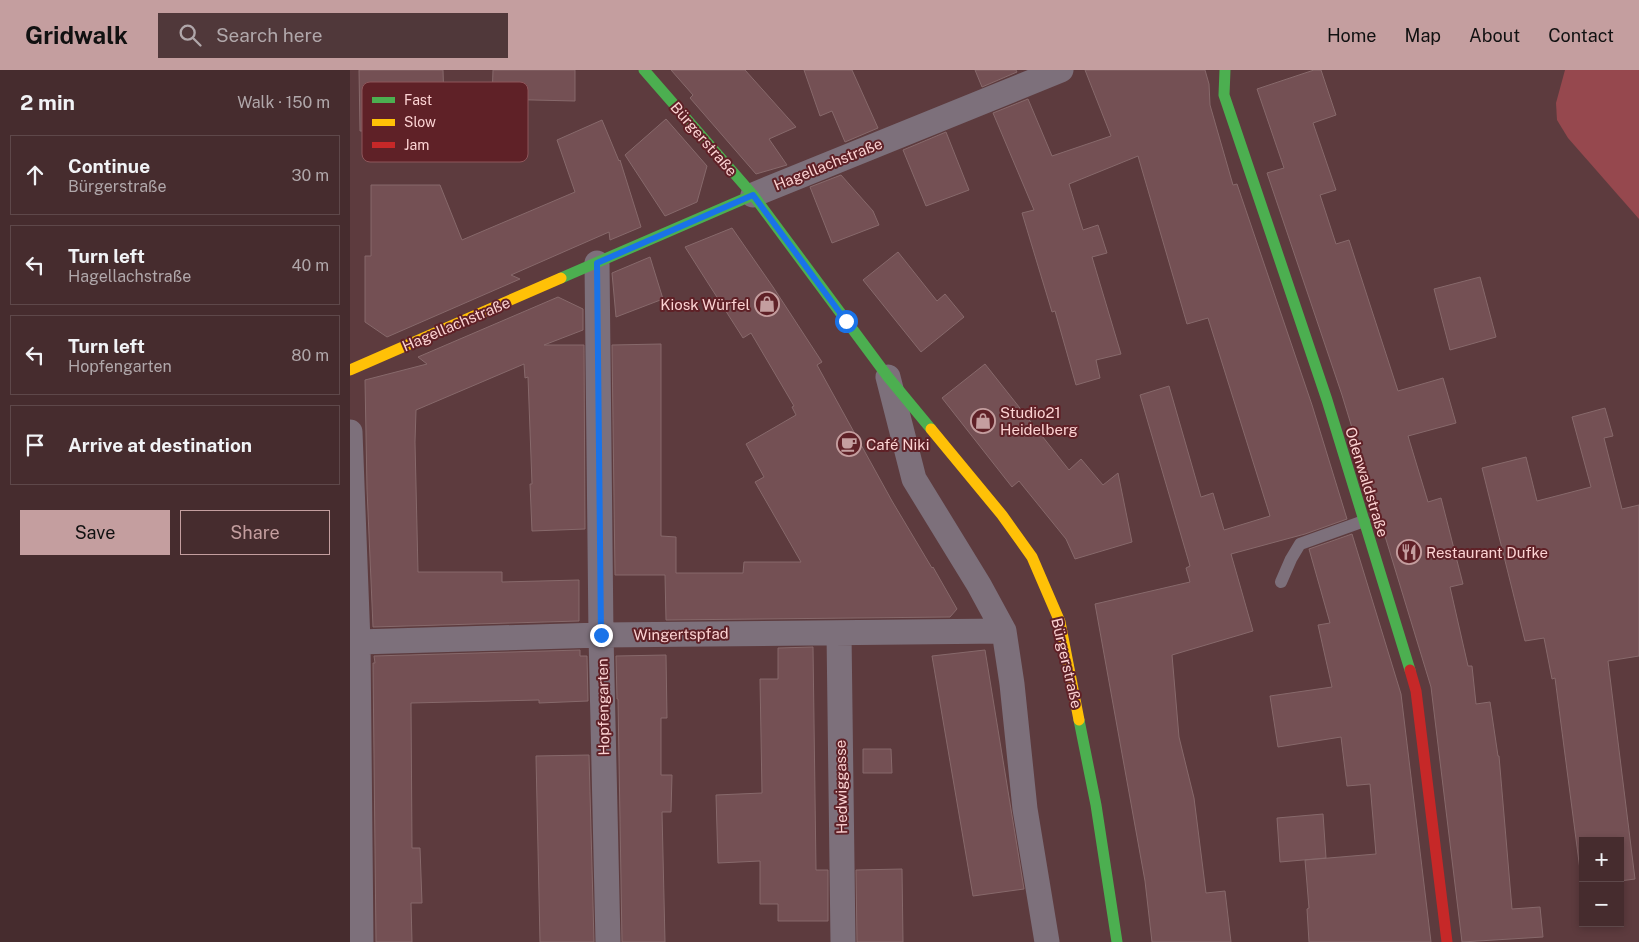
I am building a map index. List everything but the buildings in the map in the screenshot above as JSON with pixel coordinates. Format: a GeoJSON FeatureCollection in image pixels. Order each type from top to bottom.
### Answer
{"type":"FeatureCollection","features":[{"type":"Feature","properties":{"kind":"street","name":"Bürgerstraße"},"geometry":{"type":"LineString","coordinates":[[644,70],[753,195],[888,377],[1002,515],[1032,557],[1060,622],[1096,805],[1117,942]]}},
{"type":"Feature","properties":{"kind":"street","name":"Hagellachstraße"},"geometry":{"type":"LineString","coordinates":[[350,370],[753,195],[1061,70]]}},
{"type":"Feature","properties":{"kind":"street","name":"Odenwaldstraße"},"geometry":{"type":"LineString","coordinates":[[1225,70],[1224,95],[1327,400],[1416,691],[1447,942]]}},
{"type":"Feature","properties":{"kind":"street","name":"Hopfengarten"},"geometry":{"type":"LineString","coordinates":[[597,263],[601,635],[608,942]]}},
{"type":"Feature","properties":{"kind":"street","name":"Bürgerstraße"},"geometry":{"type":"LineString","coordinates":[[888,377],[914,479],[979,585],[1004,630],[1026,809],[1047,942]]}},
{"type":"Feature","properties":{"kind":"street"},"geometry":{"type":"LineString","coordinates":[[350,432],[358,642],[361,942]]}},
{"type":"Feature","properties":{"kind":"street","name":"Wingertspfad"},"geometry":{"type":"LineString","coordinates":[[358,642],[601,635],[1004,630]]}},
{"type":"Feature","properties":{"kind":"street","name":"Hedwiggasse"},"geometry":{"type":"LineString","coordinates":[[839,633],[843,942]]}},
{"type":"Feature","properties":{"kind":"lane"},"geometry":{"type":"LineString","coordinates":[[1280,582],[1300,544],[1364,521]]}},
{"type":"Feature","properties":{"kind":"shaded area"},"geometry":{"type":"Polygon","coordinates":[[[1565,70],[1639,70],[1639,219],[1568,138],[1557,120],[1556,103],[1565,70]]]}},
{"type":"Feature","properties":{"kind":"traffic: fast"},"geometry":{"type":"LineString","coordinates":[[644,70],[753,195],[888,377],[931,429]]}},
{"type":"Feature","properties":{"kind":"traffic: fast"},"geometry":{"type":"LineString","coordinates":[[1225,70],[1224,95],[1327,400],[1410,670]]}},
{"type":"Feature","properties":{"kind":"traffic: fast"},"geometry":{"type":"LineString","coordinates":[[561,278],[753,195]]}},
{"type":"Feature","properties":{"kind":"traffic: fast"},"geometry":{"type":"LineString","coordinates":[[1079,720],[1096,805],[1117,942]]}},
{"type":"Feature","properties":{"kind":"traffic: slow"},"geometry":{"type":"LineString","coordinates":[[350,370],[561,278]]}},
{"type":"Feature","properties":{"kind":"traffic: slow"},"geometry":{"type":"LineString","coordinates":[[931,429],[1002,515],[1032,557],[1060,622],[1079,720]]}},
{"type":"Feature","properties":{"kind":"traffic: jam"},"geometry":{"type":"LineString","coordinates":[[1410,670],[1416,691],[1447,942]]}},
{"type":"Feature","properties":{"kind":"place","name":"Kiosk Würfel"},"geometry":{"type":"Point","coordinates":[767,304]}},
{"type":"Feature","properties":{"kind":"place","name":"Studio21 Heidelberg"},"geometry":{"type":"Point","coordinates":[983,421]}},
{"type":"Feature","properties":{"kind":"place","name":"Café Niki"},"geometry":{"type":"Point","coordinates":[849,444]}},
{"type":"Feature","properties":{"kind":"place","name":"Restaurant Dufke"},"geometry":{"type":"Point","coordinates":[1409,552]}},
{"type":"Feature","properties":{"kind":"route"},"geometry":{"type":"LineString","coordinates":[[601,635],[597,263],[753,195],[846,321]]}}]}
